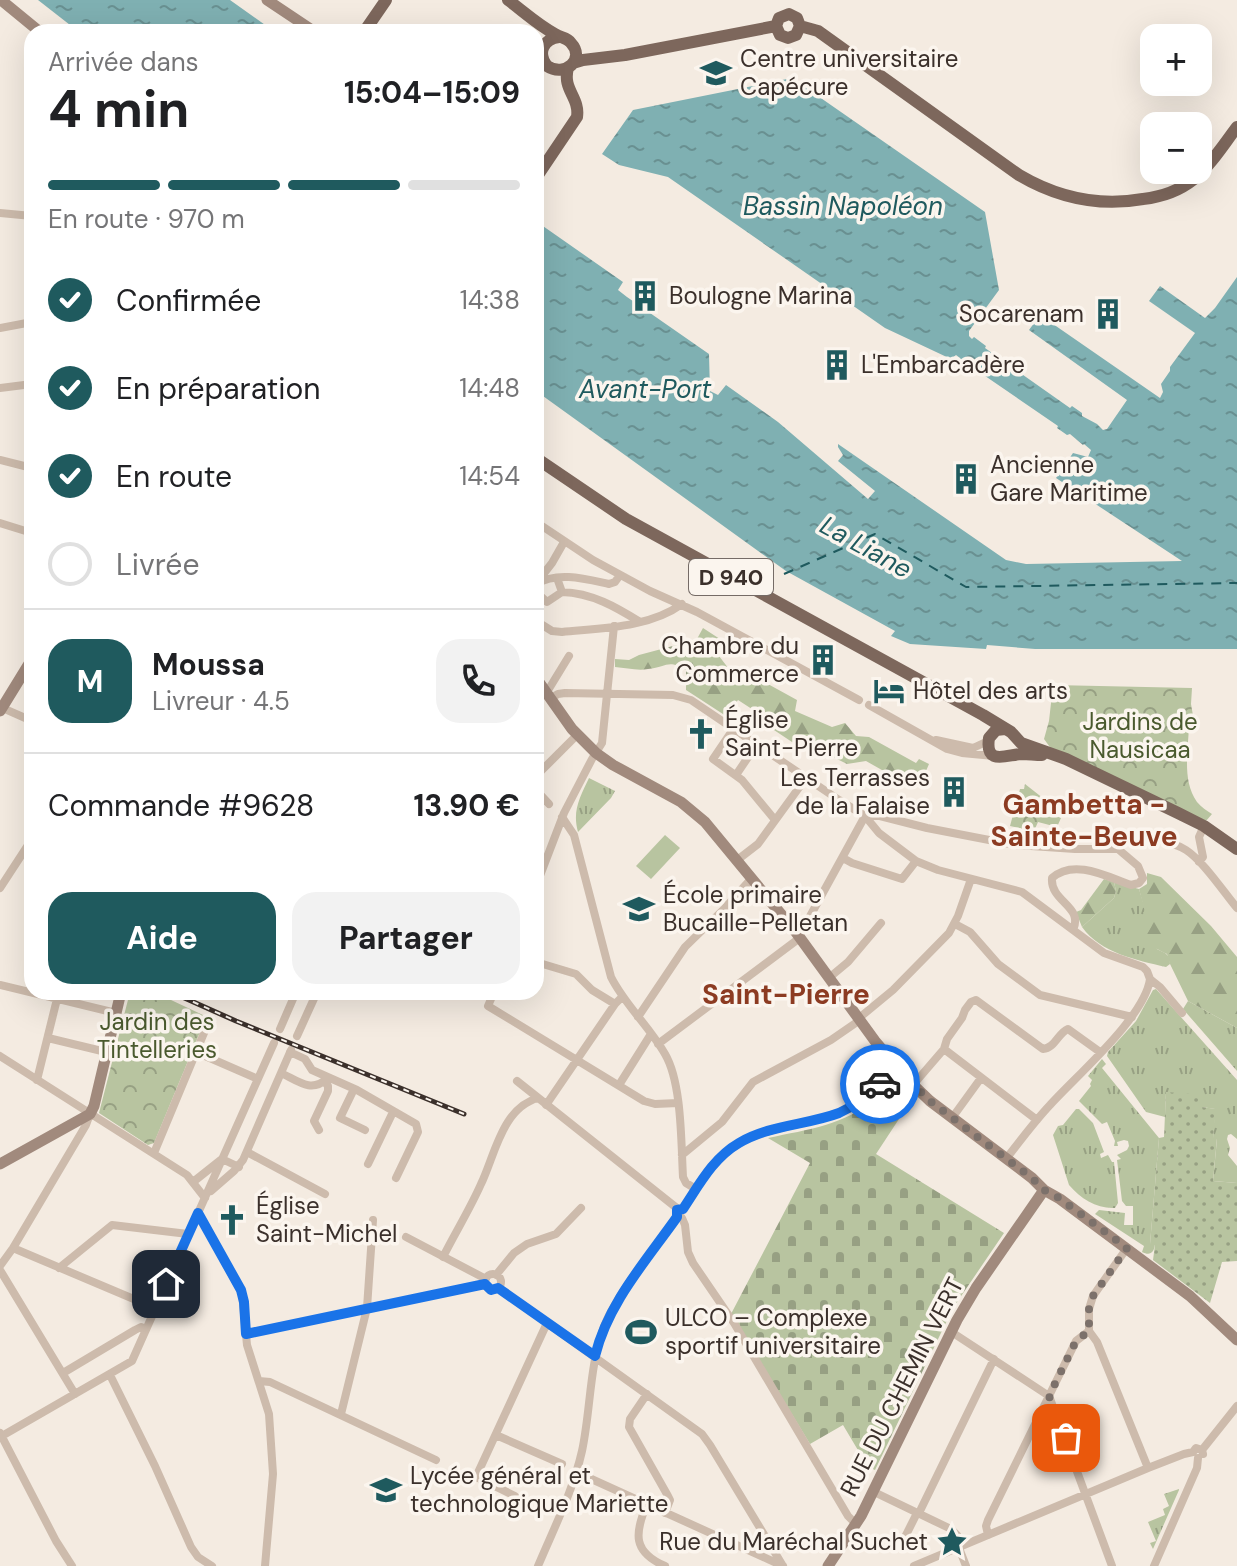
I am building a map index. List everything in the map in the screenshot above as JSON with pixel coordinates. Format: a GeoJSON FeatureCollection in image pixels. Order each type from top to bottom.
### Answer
{"type":"FeatureCollection","features":[{"type":"Feature","properties":{"kind":"main road"},"geometry":{"type":"LineString","coordinates":[[370,24],[386,0]]}},
{"type":"Feature","properties":{"kind":"main road"},"geometry":{"type":"LineString","coordinates":[[508,0],[541,24]]}},
{"type":"Feature","properties":{"kind":"main road"},"geometry":{"type":"LineString","coordinates":[[544,62],[551,69],[560,71],[594,59],[776,26],[780,17],[789,14],[797,18],[800,26],[818,31],[1015,173],[1063,196],[1105,203],[1154,197],[1190,182],[1237,127]]}},
{"type":"Feature","properties":{"kind":"main road"},"geometry":{"type":"LineString","coordinates":[[544,26],[594,59]]}},
{"type":"Feature","properties":{"kind":"main road"},"geometry":{"type":"LineString","coordinates":[[544,46],[552,38],[559,37]]}},
{"type":"Feature","properties":{"kind":"main road"},"geometry":{"type":"LineString","coordinates":[[544,166],[578,115],[578,107],[566,82],[576,54],[573,45]]}},
{"type":"Feature","properties":{"kind":"main road","name":"D 940"},"geometry":{"type":"LineString","coordinates":[[544,458],[554,469]]}},
{"type":"Feature","properties":{"kind":"main road","name":"D 940"},"geometry":{"type":"LineString","coordinates":[[544,463],[626,519],[1005,729]]}},
{"type":"Feature","properties":{"kind":"main road","name":"D 940"},"geometry":{"type":"LineString","coordinates":[[971,709],[985,721],[989,739]]}},
{"type":"Feature","properties":{"kind":"main road"},"geometry":{"type":"LineString","coordinates":[[1010,756],[1016,750],[1014,734],[1005,729],[996,730],[989,739],[989,750],[995,757],[1003,759],[1023,754],[1061,758]]}},
{"type":"Feature","properties":{"kind":"main road"},"geometry":{"type":"LineString","coordinates":[[1017,740],[1204,826],[1237,849]]}},
{"type":"Feature","properties":{"kind":"street"},"geometry":{"type":"LineString","coordinates":[[1,0],[30,24]]}},
{"type":"Feature","properties":{"kind":"street"},"geometry":{"type":"LineString","coordinates":[[267,0],[302,24]]}},
{"type":"Feature","properties":{"kind":"street"},"geometry":{"type":"LineString","coordinates":[[0,8],[19,15]]}},
{"type":"Feature","properties":{"kind":"street"},"geometry":{"type":"LineString","coordinates":[[0,213],[24,215]]}},
{"type":"Feature","properties":{"kind":"street"},"geometry":{"type":"LineString","coordinates":[[0,328],[24,324]]}},
{"type":"Feature","properties":{"kind":"street"},"geometry":{"type":"LineString","coordinates":[[0,388],[24,385]]}},
{"type":"Feature","properties":{"kind":"street"},"geometry":{"type":"LineString","coordinates":[[0,460],[24,466]]}},
{"type":"Feature","properties":{"kind":"street"},"geometry":{"type":"LineString","coordinates":[[0,523],[24,530]]}},
{"type":"Feature","properties":{"kind":"street"},"geometry":{"type":"LineString","coordinates":[[544,528],[620,575],[682,604],[859,700]]}},
{"type":"Feature","properties":{"kind":"street"},"geometry":{"type":"LineString","coordinates":[[544,574],[564,542]]}},
{"type":"Feature","properties":{"kind":"street"},"geometry":{"type":"LineString","coordinates":[[544,580],[576,578],[609,584],[620,575]]}},
{"type":"Feature","properties":{"kind":"street"},"geometry":{"type":"LineString","coordinates":[[557,578],[562,592]]}},
{"type":"Feature","properties":{"kind":"street"},"geometry":{"type":"LineString","coordinates":[[544,599],[547,602],[562,592],[578,593],[604,601],[640,622]]}},
{"type":"Feature","properties":{"kind":"street"},"geometry":{"type":"LineString","coordinates":[[544,626],[557,633],[640,622],[660,617],[682,604]]}},
{"type":"Feature","properties":{"kind":"street"},"geometry":{"type":"LineString","coordinates":[[544,865],[564,813],[603,741],[614,626]]}},
{"type":"Feature","properties":{"kind":"street"},"geometry":{"type":"LineString","coordinates":[[549,695],[569,656]]}},
{"type":"Feature","properties":{"kind":"street"},"geometry":{"type":"LineString","coordinates":[[24,672],[1,709],[24,718]]}},
{"type":"Feature","properties":{"kind":"street"},"geometry":{"type":"LineString","coordinates":[[544,688],[577,735],[596,753],[672,796],[712,829],[913,1085],[1044,1190],[1190,1296],[1237,1340]]}},
{"type":"Feature","properties":{"kind":"street"},"geometry":{"type":"LineString","coordinates":[[549,695],[673,695],[688,698],[865,816],[879,833],[916,861],[933,869],[1022,892],[1107,955],[1143,967],[1149,973],[1147,991],[1132,1017],[1037,1120],[1006,1159]]}},
{"type":"Feature","properties":{"kind":"street"},"geometry":{"type":"LineString","coordinates":[[869,705],[943,747],[959,753],[995,757]]}},
{"type":"Feature","properties":{"kind":"street"},"geometry":{"type":"LineString","coordinates":[[734,728],[713,759],[745,782],[775,820]]}},
{"type":"Feature","properties":{"kind":"street"},"geometry":{"type":"LineString","coordinates":[[544,768],[577,735]]}},
{"type":"Feature","properties":{"kind":"street"},"geometry":{"type":"LineString","coordinates":[[927,738],[971,748],[981,746],[989,739]]}},
{"type":"Feature","properties":{"kind":"street"},"geometry":{"type":"LineString","coordinates":[[736,775],[757,744]]}},
{"type":"Feature","properties":{"kind":"street"},"geometry":{"type":"LineString","coordinates":[[736,861],[758,844],[806,778]]}},
{"type":"Feature","properties":{"kind":"street"},"geometry":{"type":"LineString","coordinates":[[564,813],[574,835],[608,968],[622,997],[671,1066],[678,1103],[684,1179],[696,1189]]}},
{"type":"Feature","properties":{"kind":"street"},"geometry":{"type":"LineString","coordinates":[[865,816],[883,817],[1015,845],[1118,849],[1140,869],[1143,878],[1139,883],[1131,885],[1081,869],[1065,870],[1052,878],[1053,890],[1075,916],[1073,930]]}},
{"type":"Feature","properties":{"kind":"street"},"geometry":{"type":"LineString","coordinates":[[658,1044],[799,937],[865,816]]}},
{"type":"Feature","properties":{"kind":"street"},"geometry":{"type":"LineString","coordinates":[[1199,862],[1204,855],[1199,837],[1204,826]]}},
{"type":"Feature","properties":{"kind":"street"},"geometry":{"type":"LineString","coordinates":[[1118,849],[1133,835],[1177,846],[1199,862],[1237,908]]}},
{"type":"Feature","properties":{"kind":"street"},"geometry":{"type":"LineString","coordinates":[[0,888],[24,852]]}},
{"type":"Feature","properties":{"kind":"street"},"geometry":{"type":"LineString","coordinates":[[843,858],[902,879],[916,861]]}},
{"type":"Feature","properties":{"kind":"street"},"geometry":{"type":"LineString","coordinates":[[638,1017],[688,943],[751,879]]}},
{"type":"Feature","properties":{"kind":"street"},"geometry":{"type":"LineString","coordinates":[[682,1155],[722,1122],[753,1082],[828,1041],[860,1019],[893,990],[949,933],[971,879]]}},
{"type":"Feature","properties":{"kind":"street"},"geometry":{"type":"LineString","coordinates":[[830,977],[848,962],[881,923]]}},
{"type":"Feature","properties":{"kind":"street"},"geometry":{"type":"LineString","coordinates":[[955,924],[970,932],[998,964],[1040,995],[1132,1017]]}},
{"type":"Feature","properties":{"kind":"street"},"geometry":{"type":"LineString","coordinates":[[544,964],[576,974],[592,990],[615,1004]]}},
{"type":"Feature","properties":{"kind":"street"},"geometry":{"type":"LineString","coordinates":[[1150,979],[1182,1013]]}},
{"type":"Feature","properties":{"kind":"street"},"geometry":{"type":"LineString","coordinates":[[0,985],[24,990]]}},
{"type":"Feature","properties":{"kind":"street"},"geometry":{"type":"LineString","coordinates":[[546,1105],[622,997]]}},
{"type":"Feature","properties":{"kind":"street"},"geometry":{"type":"LineString","coordinates":[[37,1080],[57,1000]]}},
{"type":"Feature","properties":{"kind":"street"},"geometry":{"type":"LineString","coordinates":[[61,1000],[116,1013]]}},
{"type":"Feature","properties":{"kind":"street"},"geometry":{"type":"LineString","coordinates":[[75,1394],[0,1268],[86,1125],[94,1106],[119,1000]]}},
{"type":"Feature","properties":{"kind":"street"},"geometry":{"type":"LineString","coordinates":[[280,1029],[293,1000]]}},
{"type":"Feature","properties":{"kind":"street"},"geometry":{"type":"LineString","coordinates":[[297,1036],[313,1000]]}},
{"type":"Feature","properties":{"kind":"street"},"geometry":{"type":"LineString","coordinates":[[491,1000],[488,1006],[650,1103],[678,1103]]}},
{"type":"Feature","properties":{"kind":"street"},"geometry":{"type":"LineString","coordinates":[[913,1085],[944,1049],[965,1011],[976,1000],[1042,1048],[1048,1049],[1067,1029],[1100,1052]]}},
{"type":"Feature","properties":{"kind":"street"},"geometry":{"type":"LineString","coordinates":[[154,1153],[209,1021]]}},
{"type":"Feature","properties":{"kind":"street"},"geometry":{"type":"LineString","coordinates":[[619,1085],[651,1034]]}},
{"type":"Feature","properties":{"kind":"street"},"geometry":{"type":"LineString","coordinates":[[48,1038],[106,1052]]}},
{"type":"Feature","properties":{"kind":"street"},"geometry":{"type":"LineString","coordinates":[[72,1566],[58,1546],[1,1436],[132,1361],[274,1043]]}},
{"type":"Feature","properties":{"kind":"street"},"geometry":{"type":"LineString","coordinates":[[944,1049],[1037,1120]]}},
{"type":"Feature","properties":{"kind":"street"},"geometry":{"type":"LineString","coordinates":[[205,1198],[239,1167],[291,1051],[305,1059],[312,1070],[327,1080],[354,1089],[415,1123],[418,1129],[396,1178]]}},
{"type":"Feature","properties":{"kind":"street"},"geometry":{"type":"LineString","coordinates":[[196,1052],[258,1079]]}},
{"type":"Feature","properties":{"kind":"street"},"geometry":{"type":"LineString","coordinates":[[0,1056],[187,1175],[205,1198]]}},
{"type":"Feature","properties":{"kind":"street"},"geometry":{"type":"LineString","coordinates":[[538,1566],[576,1472],[586,1430],[595,1356],[611,1311],[696,1189],[719,1159],[739,1143],[765,1132],[845,1110],[860,1101],[897,1068]]}},
{"type":"Feature","properties":{"kind":"street"},"geometry":{"type":"LineString","coordinates":[[281,1073],[310,1086],[318,1086],[327,1080]]}},
{"type":"Feature","properties":{"kind":"street"},"geometry":{"type":"LineString","coordinates":[[952,1118],[981,1078]]}},
{"type":"Feature","properties":{"kind":"street"},"geometry":{"type":"LineString","coordinates":[[319,1130],[314,1121],[328,1091],[327,1080]]}},
{"type":"Feature","properties":{"kind":"street"},"geometry":{"type":"LineString","coordinates":[[517,1081],[680,1213],[693,1263],[734,1323],[848,1516],[856,1524]]}},
{"type":"Feature","properties":{"kind":"street"},"geometry":{"type":"LineString","coordinates":[[354,1089],[340,1118],[365,1130]]}},
{"type":"Feature","properties":{"kind":"street"},"geometry":{"type":"LineString","coordinates":[[443,1257],[479,1189],[505,1128],[523,1105],[538,1098]]}},
{"type":"Feature","properties":{"kind":"street"},"geometry":{"type":"LineString","coordinates":[[368,1164],[393,1112]]}},
{"type":"Feature","properties":{"kind":"street"},"geometry":{"type":"LineString","coordinates":[[0,1164],[90,1114]]}},
{"type":"Feature","properties":{"kind":"street"},"geometry":{"type":"LineString","coordinates":[[247,1152],[325,1194]]}},
{"type":"Feature","properties":{"kind":"street"},"geometry":{"type":"LineString","coordinates":[[222,1159],[239,1167]]}},
{"type":"Feature","properties":{"kind":"street"},"geometry":{"type":"LineString","coordinates":[[193,1182],[222,1159]]}},
{"type":"Feature","properties":{"kind":"street","name":"RUE DU CHEMIN VERT"},"geometry":{"type":"LineString","coordinates":[[828,1566],[856,1524],[950,1331],[1044,1190]]}},
{"type":"Feature","properties":{"kind":"street"},"geometry":{"type":"LineString","coordinates":[[496,1275],[516,1251],[556,1234],[581,1208]]}},
{"type":"Feature","properties":{"kind":"street"},"geometry":{"type":"LineString","coordinates":[[198,1213],[241,1290],[247,1345],[270,1418],[273,1470],[265,1566]]}},
{"type":"Feature","properties":{"kind":"street"},"geometry":{"type":"LineString","coordinates":[[341,1414],[367,1308],[374,1221]]}},
{"type":"Feature","properties":{"kind":"street"},"geometry":{"type":"LineString","coordinates":[[59,1268],[111,1226],[188,1234]]}},
{"type":"Feature","properties":{"kind":"street"},"geometry":{"type":"LineString","coordinates":[[406,1237],[485,1282],[491,1290],[498,1288]]}},
{"type":"Feature","properties":{"kind":"street"},"geometry":{"type":"LineString","coordinates":[[13,1248],[155,1308]]}},
{"type":"Feature","properties":{"kind":"street"},"geometry":{"type":"LineString","coordinates":[[1127,1248],[1093,1296],[1089,1309],[1089,1331],[1097,1342],[1148,1468]]}},
{"type":"Feature","properties":{"kind":"street"},"geometry":{"type":"LineString","coordinates":[[246,1334],[485,1282],[490,1275],[496,1275]]}},
{"type":"Feature","properties":{"kind":"street"},"geometry":{"type":"LineString","coordinates":[[496,1275],[500,1280],[498,1288]]}},
{"type":"Feature","properties":{"kind":"street"},"geometry":{"type":"LineString","coordinates":[[498,1288],[705,1437],[783,1566]]}},
{"type":"Feature","properties":{"kind":"street"},"geometry":{"type":"LineString","coordinates":[[515,1496],[476,1477],[547,1323]]}},
{"type":"Feature","properties":{"kind":"street"},"geometry":{"type":"LineString","coordinates":[[63,1373],[138,1328],[146,1329]]}},
{"type":"Feature","properties":{"kind":"street"},"geometry":{"type":"LineString","coordinates":[[950,1331],[1049,1396],[1112,1566]]}},
{"type":"Feature","properties":{"kind":"street"},"geometry":{"type":"LineString","coordinates":[[988,1535],[987,1523],[1076,1341],[1089,1331]]}},
{"type":"Feature","properties":{"kind":"street"},"geometry":{"type":"LineString","coordinates":[[901,1545],[994,1359]]}},
{"type":"Feature","properties":{"kind":"street"},"geometry":{"type":"LineString","coordinates":[[110,1375],[191,1547],[198,1557],[212,1566]]}},
{"type":"Feature","properties":{"kind":"street"},"geometry":{"type":"LineString","coordinates":[[259,1381],[270,1382],[436,1460]]}},
{"type":"Feature","properties":{"kind":"street"},"geometry":{"type":"LineString","coordinates":[[647,1394],[630,1419],[629,1427],[669,1498],[665,1513]]}},
{"type":"Feature","properties":{"kind":"street"},"geometry":{"type":"LineString","coordinates":[[1154,1566],[1197,1468],[1198,1453],[1237,1406]]}},
{"type":"Feature","properties":{"kind":"street"},"geometry":{"type":"LineString","coordinates":[[496,1435],[562,1464]]}},
{"type":"Feature","properties":{"kind":"street"},"geometry":{"type":"LineString","coordinates":[[914,1566],[1148,1468],[1184,1454],[1198,1453]]}},
{"type":"Feature","properties":{"kind":"street"},"geometry":{"type":"LineString","coordinates":[[576,1472],[783,1566]]}},
{"type":"Feature","properties":{"kind":"street"},"geometry":{"type":"LineString","coordinates":[[872,1491],[953,1531],[966,1566]]}},
{"type":"Feature","properties":{"kind":"street"},"geometry":{"type":"LineString","coordinates":[[647,1504],[638,1527],[640,1544],[649,1557],[665,1566]]}},
{"type":"Feature","properties":{"kind":"street"},"geometry":{"type":"LineString","coordinates":[[996,1506],[994,1516],[999,1530]]}},
{"type":"Feature","properties":{"kind":"green space"},"geometry":{"type":"Polygon","coordinates":[[[703,628],[723,641],[719,656],[744,683],[755,677],[797,700],[795,711],[832,727],[845,723],[856,736],[869,737],[916,763],[919,759],[929,764],[923,778],[913,782],[896,778],[866,761],[847,764],[825,753],[816,754],[756,718],[758,713],[738,700],[726,716],[686,690],[686,670],[675,665],[640,670],[615,667],[615,659],[629,660],[684,643],[692,648],[703,628]]]}},
{"type":"Feature","properties":{"kind":"green space","name":"Jardins de Nausicaa"},"geometry":{"type":"Polygon","coordinates":[[[1053,685],[1192,688],[1195,727],[1189,726],[1189,785],[1197,802],[1212,814],[1206,821],[1052,750],[1044,739],[1053,685]]]}},
{"type":"Feature","properties":{"kind":"green space"},"geometry":{"type":"Polygon","coordinates":[[[589,778],[615,791],[578,832],[576,811],[589,778]]]}},
{"type":"Feature","properties":{"kind":"green space"},"geometry":{"type":"Polygon","coordinates":[[[1025,784],[1053,806],[1051,814],[1061,818],[1057,827],[1038,822],[1034,831],[1010,826],[1020,789],[1024,789],[1025,784]]]}},
{"type":"Feature","properties":{"kind":"green space"},"geometry":{"type":"Polygon","coordinates":[[[665,835],[680,848],[651,879],[636,866],[665,835]]]}},
{"type":"Feature","properties":{"kind":"green space"},"geometry":{"type":"Polygon","coordinates":[[[1147,873],[1161,877],[1211,926],[1237,957],[1237,1028],[1188,1001],[1167,954],[1150,941],[1147,934],[1152,925],[1143,912],[1139,889],[1147,884],[1147,873]]]}},
{"type":"Feature","properties":{"kind":"green space"},"geometry":{"type":"Polygon","coordinates":[[[1104,879],[1114,882],[1114,898],[1082,927],[1076,912],[1081,910],[1104,879]]]}},
{"type":"Feature","properties":{"kind":"green space"},"geometry":{"type":"Polygon","coordinates":[[[1114,882],[1139,889],[1153,925],[1157,949],[1169,958],[1170,964],[1166,967],[1109,949],[1082,927],[1114,898],[1114,882]]]}},
{"type":"Feature","properties":{"kind":"green space"},"geometry":{"type":"Polygon","coordinates":[[[1156,989],[1237,1080],[1237,1139],[1231,1134],[1227,1139],[1230,1148],[1228,1155],[1237,1166],[1237,1183],[1213,1181],[1217,1139],[1213,1138],[1215,1109],[1166,1092],[1165,1117],[1146,1112],[1107,1056],[1136,1021],[1156,989]]]}},
{"type":"Feature","properties":{"kind":"green space","name":"Jardin des Tintelleries"},"geometry":{"type":"Polygon","coordinates":[[[128,1000],[171,1000],[203,1015],[198,1027],[200,1032],[154,1143],[148,1145],[99,1113],[128,1000]]]}},
{"type":"Feature","properties":{"kind":"green space"},"geometry":{"type":"Polygon","coordinates":[[[1188,1001],[1237,1028],[1237,1071],[1183,1009],[1188,1001]]]}},
{"type":"Feature","properties":{"kind":"green space"},"geometry":{"type":"Polygon","coordinates":[[[1102,1059],[1106,1064],[1102,1068],[1159,1138],[1150,1244],[1155,1244],[1153,1252],[1149,1254],[1142,1252],[1144,1246],[1095,1214],[1099,1210],[1125,1213],[1124,1225],[1133,1225],[1133,1206],[1126,1206],[1122,1201],[1117,1160],[1121,1159],[1117,1155],[1127,1150],[1128,1141],[1117,1142],[1118,1146],[1114,1146],[1107,1122],[1102,1124],[1079,1101],[1091,1086],[1092,1080],[1088,1076],[1102,1059]]]}},
{"type":"Feature","properties":{"kind":"green space"},"geometry":{"type":"Polygon","coordinates":[[[1166,1092],[1203,1095],[1202,1107],[1216,1109],[1213,1181],[1237,1183],[1237,1261],[1222,1262],[1210,1303],[1153,1260],[1155,1245],[1150,1244],[1159,1138],[1164,1137],[1166,1092]]]}},
{"type":"Feature","properties":{"kind":"green space"},"geometry":{"type":"Polygon","coordinates":[[[877,1097],[899,1119],[876,1154],[1004,1233],[953,1308],[875,1470],[868,1467],[843,1425],[810,1444],[731,1314],[810,1163],[768,1138],[839,1120],[877,1097]]]}},
{"type":"Feature","properties":{"kind":"green space"},"geometry":{"type":"Polygon","coordinates":[[[1076,1109],[1093,1123],[1104,1152],[1100,1154],[1101,1158],[1108,1155],[1114,1162],[1118,1203],[1115,1208],[1090,1202],[1069,1185],[1053,1135],[1076,1109]]]}},
{"type":"Feature","properties":{"kind":"green space"},"geometry":{"type":"Polygon","coordinates":[[[1179,1489],[1153,1549],[1150,1543],[1156,1541],[1148,1522],[1165,1515],[1163,1509],[1169,1506],[1164,1494],[1179,1489]]]}},
{"type":"Feature","properties":{"kind":"water"},"geometry":{"type":"Polygon","coordinates":[[[38,0],[230,0],[264,24],[69,24],[38,0]]]}},
{"type":"Feature","properties":{"kind":"water"},"geometry":{"type":"Polygon","coordinates":[[[792,78],[985,212],[999,290],[969,331],[969,336],[1103,430],[1107,429],[1127,400],[1029,330],[1040,315],[1160,398],[1163,392],[1161,384],[1170,367],[1195,333],[1149,301],[1160,286],[1205,318],[1237,277],[1237,649],[1035,649],[987,645],[986,649],[910,644],[891,636],[895,631],[786,571],[544,397],[544,227],[623,282],[618,290],[627,297],[709,354],[710,391],[718,395],[726,385],[778,422],[868,499],[875,491],[838,461],[843,455],[838,444],[1006,560],[1026,564],[1182,561],[1056,478],[1073,453],[1088,457],[1091,450],[1070,434],[1067,435],[970,368],[956,355],[951,359],[885,328],[668,177],[619,165],[602,154],[633,110],[792,78]]]}},
{"type":"Feature","properties":{"kind":"ferry route"},"geometry":{"type":"LineString","coordinates":[[784,574],[875,534],[966,587],[1237,583]]}},
{"type":"Feature","properties":{"kind":"railway"},"geometry":{"type":"LineString","coordinates":[[189,1000],[464,1114]]}},
{"type":"Feature","properties":{"kind":"way so far"},"geometry":{"type":"LineString","coordinates":[[880,1084],[897,1068],[935,1105],[1044,1190],[1127,1248],[1093,1296],[1089,1309],[1089,1331],[1076,1341],[1049,1396],[1066,1438]]}},
{"type":"Feature","properties":{"kind":"place","name":"Centre universitaire Capécure"},"geometry":{"type":"Point","coordinates":[716,73]}},
{"type":"Feature","properties":{"kind":"place","name":"Boulogne Marina"},"geometry":{"type":"Point","coordinates":[645,296]}},
{"type":"Feature","properties":{"kind":"place","name":"Socarenam"},"geometry":{"type":"Point","coordinates":[1108,314]}},
{"type":"Feature","properties":{"kind":"place","name":"L'Embarcadère"},"geometry":{"type":"Point","coordinates":[837,365]}},
{"type":"Feature","properties":{"kind":"place","name":"Ancienne Gare Maritime"},"geometry":{"type":"Point","coordinates":[966,479]}},
{"type":"Feature","properties":{"kind":"place","name":"Chambre du Commerce"},"geometry":{"type":"Point","coordinates":[823,660]}},
{"type":"Feature","properties":{"kind":"place","name":"Hôtel des arts"},"geometry":{"type":"Point","coordinates":[889,691]}},
{"type":"Feature","properties":{"kind":"place","name":"Église Saint-Pierre"},"geometry":{"type":"Point","coordinates":[701,734]}},
{"type":"Feature","properties":{"kind":"place","name":"Les Terrasses de la Falaise"},"geometry":{"type":"Point","coordinates":[954,792]}},
{"type":"Feature","properties":{"kind":"place","name":"École primaire Bucaille-Pelletan"},"geometry":{"type":"Point","coordinates":[639,909]}},
{"type":"Feature","properties":{"kind":"place","name":"Église Saint-Michel"},"geometry":{"type":"Point","coordinates":[232,1220]}},
{"type":"Feature","properties":{"kind":"place","name":"ULCO – Complexe sportif universitaire"},"geometry":{"type":"Point","coordinates":[641,1332]}},
{"type":"Feature","properties":{"kind":"place","name":"Lycée général et technologique Mariette"},"geometry":{"type":"Point","coordinates":[386,1490]}},
{"type":"Feature","properties":{"kind":"place","name":"Rue du Maréchal Suchet"},"geometry":{"type":"Point","coordinates":[952,1542]}},
{"type":"Feature","properties":{"kind":"district","name":"Gambetta - Sainte-Beuve"},"geometry":{"type":"Point","coordinates":[1084,820]}},
{"type":"Feature","properties":{"kind":"district","name":"Saint-Pierre"},"geometry":{"type":"Point","coordinates":[786,994]}},
{"type":"Feature","properties":{"kind":"route"},"geometry":{"type":"LineString","coordinates":[[166,1284],[198,1213],[241,1290],[246,1334],[485,1284],[491,1290],[498,1288],[595,1356],[616,1303],[677,1217],[677,1210],[683,1209],[723,1155],[757,1135],[841,1112],[880,1084]]}},
{"type":"Feature","properties":{"kind":"water label","name":"Bassin Napoléon"},"geometry":{"type":"Point","coordinates":[843,206]}},
{"type":"Feature","properties":{"kind":"water label","name":"Avant-Port"},"geometry":{"type":"Point","coordinates":[645,389]}},
{"type":"Feature","properties":{"kind":"water label","name":"La Liane"},"geometry":{"type":"Point","coordinates":[866,547]}}]}
